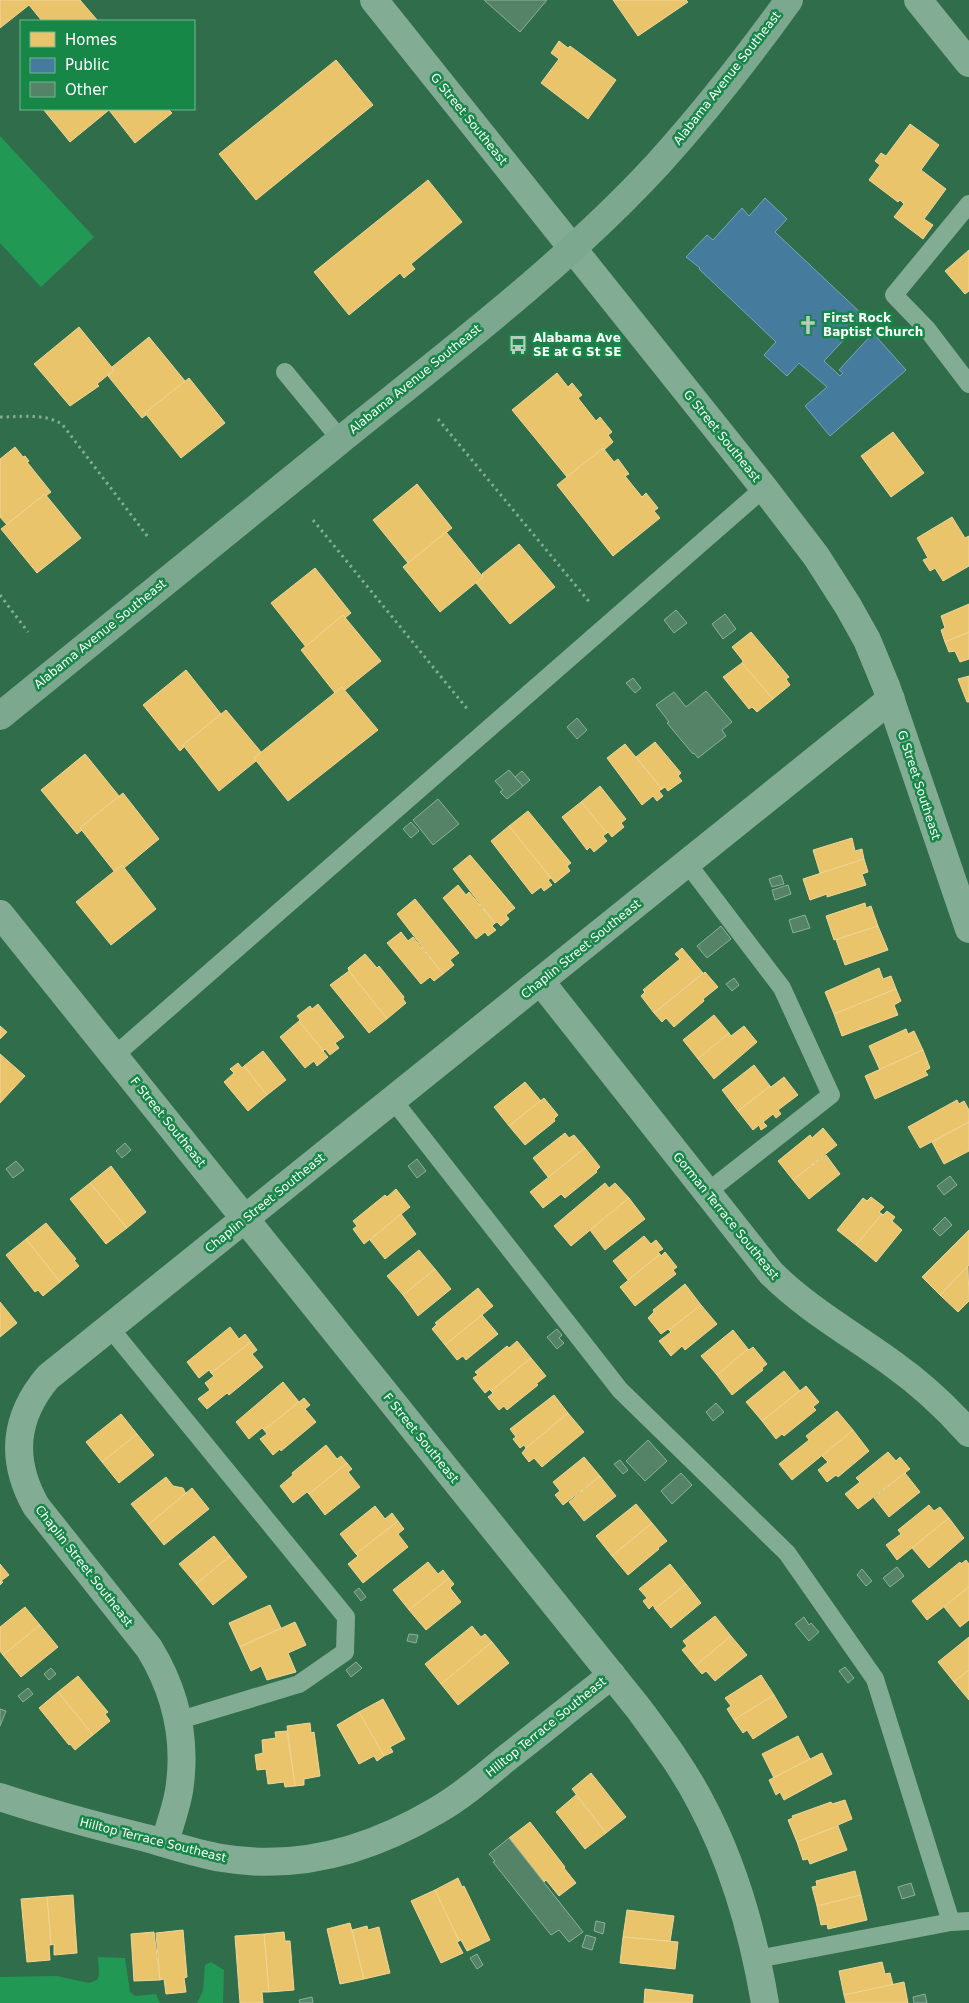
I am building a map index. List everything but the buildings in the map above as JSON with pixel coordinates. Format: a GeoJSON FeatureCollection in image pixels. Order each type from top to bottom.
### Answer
{"type":"FeatureCollection","features":[{"type":"Feature","properties":{"kind":"street","name":"G Street Southeast"},"geometry":{"type":"LineString","coordinates":[[374,0],[764,488],[816,556],[867,640],[891,699],[969,929]]}},
{"type":"Feature","properties":{"kind":"street","name":"Alabama Avenue Southeast"},"geometry":{"type":"LineString","coordinates":[[0,716],[475,332],[572,247],[656,166],[685,133],[741,65],[789,0]]}},
{"type":"Feature","properties":{"kind":"street"},"geometry":{"type":"LineString","coordinates":[[918,0],[969,63]]}},
{"type":"Feature","properties":{"kind":"street","name":"Chaplin Street Southeast"},"geometry":{"type":"LineString","coordinates":[[165,1843],[179,1785],[181,1749],[180,1720],[170,1686],[153,1654],[36,1506],[24,1481],[20,1467],[19,1439],[24,1419],[32,1400],[48,1377],[891,699]]}},
{"type":"Feature","properties":{"kind":"street","name":"F Street Southeast"},"geometry":{"type":"LineString","coordinates":[[0,914],[612,1675],[672,1754],[700,1800],[718,1836],[736,1882],[758,1959],[765,2003]]}},
{"type":"Feature","properties":{"kind":"street","name":"Gorman Terrace Southeast"},"geometry":{"type":"LineString","coordinates":[[540,982],[758,1258],[785,1287],[808,1306],[919,1383],[969,1433]]}},
{"type":"Feature","properties":{"kind":"street","name":"Hilltop Terrace Southeast"},"geometry":{"type":"LineString","coordinates":[[0,1798],[58,1816],[221,1858],[260,1862],[306,1860],[346,1852],[404,1828],[437,1811],[467,1790],[612,1675]]}},
{"type":"Feature","properties":{"kind":"lane"},"geometry":{"type":"LineString","coordinates":[[969,204],[894,295],[927,329],[969,384]]}},
{"type":"Feature","properties":{"kind":"lane"},"geometry":{"type":"LineString","coordinates":[[286,372],[341,440]]}},
{"type":"Feature","properties":{"kind":"lane"},"geometry":{"type":"LineString","coordinates":[[114,1056],[764,488]]}},
{"type":"Feature","properties":{"kind":"lane"},"geometry":{"type":"LineString","coordinates":[[687,863],[782,988],[831,1094],[706,1193]]}},
{"type":"Feature","properties":{"kind":"lane"},"geometry":{"type":"LineString","coordinates":[[393,1100],[620,1390],[787,1553],[875,1679],[951,1922]]}},
{"type":"Feature","properties":{"kind":"lane"},"geometry":{"type":"LineString","coordinates":[[110,1328],[346,1617],[345,1652],[299,1684],[180,1720]]}},
{"type":"Feature","properties":{"kind":"lane"},"geometry":{"type":"LineString","coordinates":[[758,1959],[951,1922],[969,1921]]}},
{"type":"Feature","properties":{"kind":"path"},"geometry":{"type":"LineString","coordinates":[[0,417],[43,416],[52,418],[62,424],[148,537]]}},
{"type":"Feature","properties":{"kind":"path"},"geometry":{"type":"LineString","coordinates":[[438,418],[608,624]]}},
{"type":"Feature","properties":{"kind":"path"},"geometry":{"type":"LineString","coordinates":[[313,520],[485,731]]}},
{"type":"Feature","properties":{"kind":"path"},"geometry":{"type":"LineString","coordinates":[[0,595],[28,632]]}},
{"type":"Feature","properties":{"kind":"green space"},"geometry":{"type":"Polygon","coordinates":[[[0,136],[94,237],[41,287],[0,243],[0,136]]]}},
{"type":"Feature","properties":{"kind":"green space"},"geometry":{"type":"Polygon","coordinates":[[[98,1957],[125,1958],[130,1992],[135,1996],[156,1994],[160,2003],[0,2003],[0,1977],[57,1976],[89,1983],[97,1980],[99,1975],[98,1957]]]}},
{"type":"Feature","properties":{"kind":"green space"},"geometry":{"type":"Polygon","coordinates":[[[211,1962],[224,1970],[223,2003],[197,2003],[203,1991],[205,1965],[211,1962]]]}},
{"type":"Feature","properties":{"kind":"place","name":"First Rock Baptist Church"},"geometry":{"type":"Point","coordinates":[808,325]}},
{"type":"Feature","properties":{"kind":"place","name":"Alabama Ave SE at G St SE"},"geometry":{"type":"Point","coordinates":[518,345]}}]}
